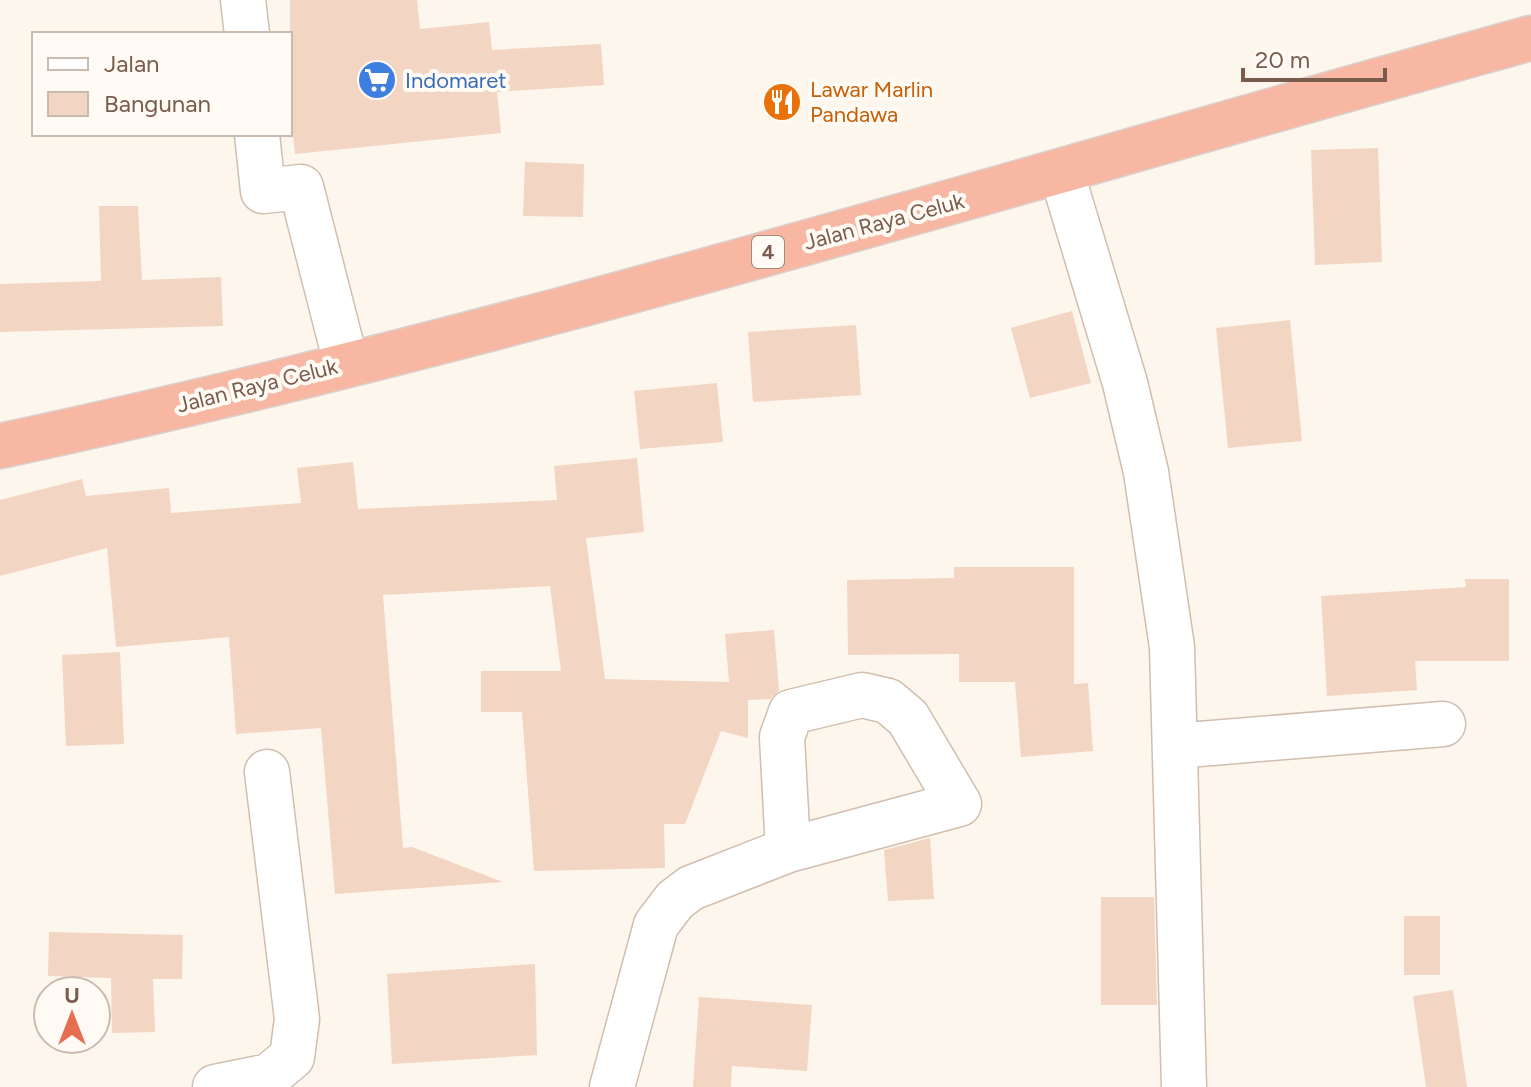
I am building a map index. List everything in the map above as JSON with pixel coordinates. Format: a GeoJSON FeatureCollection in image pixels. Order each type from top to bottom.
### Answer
{"type":"FeatureCollection","features":[{"type":"Feature","properties":{"kind":"highway","name":"Jalan Raya Celuk"},"geometry":{"type":"LineString","coordinates":[[0,446],[346,363],[1061,171],[1531,38]]}},
{"type":"Feature","properties":{"kind":"street"},"geometry":{"type":"LineString","coordinates":[[243,0],[247,32]]}},
{"type":"Feature","properties":{"kind":"street"},"geometry":{"type":"LineString","coordinates":[[257,136],[263,191],[301,187],[346,363]]}},
{"type":"Feature","properties":{"kind":"street"},"geometry":{"type":"LineString","coordinates":[[1061,171],[1093,265],[1146,472],[1172,647],[1184,1087]]}},
{"type":"Feature","properties":{"kind":"street"},"geometry":{"type":"LineString","coordinates":[[612,1087],[656,925],[691,888],[788,850],[959,804],[908,718],[888,701],[862,695],[791,712],[782,737],[788,850]]}},
{"type":"Feature","properties":{"kind":"street"},"geometry":{"type":"LineString","coordinates":[[1175,746],[1443,724]]}},
{"type":"Feature","properties":{"kind":"street"},"geometry":{"type":"LineString","coordinates":[[215,1087],[269,1076],[292,1057],[297,1019],[267,772]]}},
{"type":"Feature","properties":{"kind":"building"},"geometry":{"type":"Polygon","coordinates":[[[290,0],[417,0],[420,29],[489,22],[492,50],[601,44],[604,85],[497,92],[501,133],[295,154],[290,0]]]}},
{"type":"Feature","properties":{"kind":"building"},"geometry":{"type":"Polygon","coordinates":[[[1378,148],[1382,262],[1315,265],[1311,150],[1378,148]]]}},
{"type":"Feature","properties":{"kind":"building"},"geometry":{"type":"Polygon","coordinates":[[[525,162],[584,164],[583,217],[523,216],[525,162]]]}},
{"type":"Feature","properties":{"kind":"building"},"geometry":{"type":"Polygon","coordinates":[[[99,206],[138,206],[142,280],[221,277],[223,326],[0,332],[0,284],[101,281],[99,206]]]}},
{"type":"Feature","properties":{"kind":"building"},"geometry":{"type":"Polygon","coordinates":[[[1072,311],[1091,383],[1030,398],[1011,328],[1072,311]]]}},
{"type":"Feature","properties":{"kind":"building"},"geometry":{"type":"Polygon","coordinates":[[[1290,320],[1302,441],[1228,448],[1216,328],[1290,320]]]}},
{"type":"Feature","properties":{"kind":"building"},"geometry":{"type":"Polygon","coordinates":[[[856,325],[861,395],[753,402],[748,332],[856,325]]]}},
{"type":"Feature","properties":{"kind":"building"},"geometry":{"type":"Polygon","coordinates":[[[717,383],[723,442],[640,449],[634,391],[717,383]]]}},
{"type":"Feature","properties":{"kind":"building"},"geometry":{"type":"Polygon","coordinates":[[[637,458],[644,532],[586,538],[605,679],[729,682],[725,634],[774,630],[779,691],[770,699],[748,700],[748,738],[721,731],[685,824],[664,824],[665,868],[534,871],[522,712],[481,712],[481,671],[561,671],[550,586],[383,595],[403,848],[412,847],[503,882],[335,894],[321,728],[236,734],[229,637],[116,647],[107,548],[0,576],[0,500],[82,479],[86,496],[169,488],[171,513],[301,503],[297,468],[353,462],[358,509],[557,500],[554,466],[637,458]]]}},
{"type":"Feature","properties":{"kind":"building"},"geometry":{"type":"Polygon","coordinates":[[[954,567],[1074,567],[1074,684],[1088,683],[1093,751],[1021,757],[1015,682],[959,682],[959,654],[848,655],[847,580],[954,578],[954,567]]]}},
{"type":"Feature","properties":{"kind":"building"},"geometry":{"type":"Polygon","coordinates":[[[1465,579],[1509,579],[1509,661],[1415,661],[1417,690],[1327,696],[1321,596],[1466,587],[1465,579]]]}},
{"type":"Feature","properties":{"kind":"building"},"geometry":{"type":"Polygon","coordinates":[[[120,652],[124,744],[66,746],[62,655],[120,652]]]}},
{"type":"Feature","properties":{"kind":"building"},"geometry":{"type":"Polygon","coordinates":[[[930,838],[934,899],[888,901],[884,850],[930,838]]]}},
{"type":"Feature","properties":{"kind":"building"},"geometry":{"type":"Polygon","coordinates":[[[1101,897],[1154,897],[1157,1005],[1101,1005],[1101,897]]]}},
{"type":"Feature","properties":{"kind":"building"},"geometry":{"type":"Polygon","coordinates":[[[1404,916],[1440,916],[1440,975],[1404,975],[1404,916]]]}},
{"type":"Feature","properties":{"kind":"building"},"geometry":{"type":"Polygon","coordinates":[[[49,932],[183,935],[182,979],[153,979],[155,1032],[112,1033],[112,975],[48,975],[49,932]]]}},
{"type":"Feature","properties":{"kind":"building"},"geometry":{"type":"Polygon","coordinates":[[[535,964],[537,1055],[392,1064],[387,974],[535,964]]]}},
{"type":"Feature","properties":{"kind":"building"},"geometry":{"type":"Polygon","coordinates":[[[1453,990],[1467,1087],[1426,1087],[1413,996],[1453,990]]]}},
{"type":"Feature","properties":{"kind":"building"},"geometry":{"type":"Polygon","coordinates":[[[699,997],[812,1005],[807,1071],[732,1066],[731,1087],[693,1087],[699,997]]]}},
{"type":"Feature","properties":{"kind":"place","name":"Indomaret"},"geometry":{"type":"Point","coordinates":[377,80]}},
{"type":"Feature","properties":{"kind":"place","name":"Lawar Marlin Pandawa"},"geometry":{"type":"Point","coordinates":[782,102]}}]}
